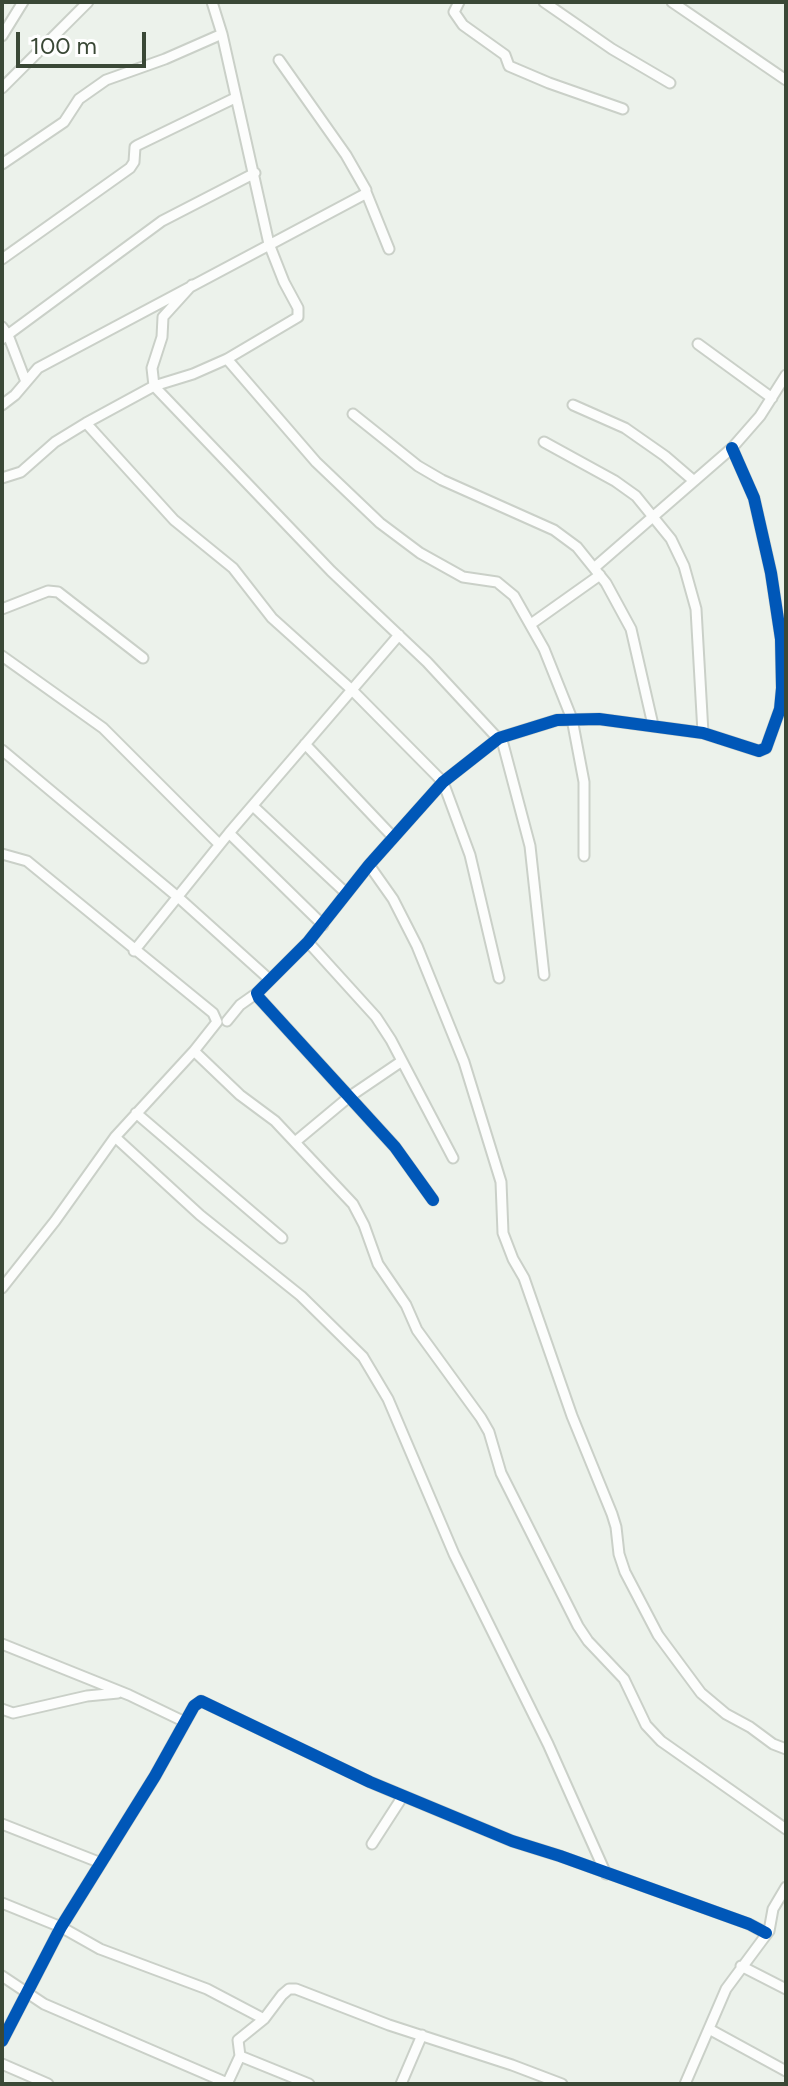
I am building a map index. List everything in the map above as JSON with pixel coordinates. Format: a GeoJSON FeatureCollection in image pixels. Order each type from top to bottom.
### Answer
{"type":"FeatureCollection","features":[{"type":"Feature","properties":{"kind":"street"},"geometry":{"type":"LineString","coordinates":[[2,36],[23,2]]}},
{"type":"Feature","properties":{"kind":"street"},"geometry":{"type":"LineString","coordinates":[[2,88],[88,2]]}},
{"type":"Feature","properties":{"kind":"street"},"geometry":{"type":"LineString","coordinates":[[2,478],[21,472],[55,442],[86,423],[154,386],[227,359],[299,315],[269,244],[255,173],[212,2]]}},
{"type":"Feature","properties":{"kind":"street"},"geometry":{"type":"LineString","coordinates":[[459,2],[454,12],[463,25],[505,55],[509,66],[623,109]]}},
{"type":"Feature","properties":{"kind":"street"},"geometry":{"type":"LineString","coordinates":[[544,2],[612,49],[670,83]]}},
{"type":"Feature","properties":{"kind":"street"},"geometry":{"type":"LineString","coordinates":[[672,2],[786,80]]}},
{"type":"Feature","properties":{"kind":"street"},"geometry":{"type":"LineString","coordinates":[[2,164],[64,122],[79,99],[106,80],[222,34]]}},
{"type":"Feature","properties":{"kind":"street"},"geometry":{"type":"LineString","coordinates":[[279,60],[342,148],[366,192],[389,249]]}},
{"type":"Feature","properties":{"kind":"street"},"geometry":{"type":"LineString","coordinates":[[2,259],[130,168],[134,162],[135,147],[235,98]]}},
{"type":"Feature","properties":{"kind":"street"},"geometry":{"type":"LineString","coordinates":[[26,382],[4,334],[162,221],[255,173]]}},
{"type":"Feature","properties":{"kind":"street"},"geometry":{"type":"LineString","coordinates":[[2,405],[38,368],[363,197],[366,192]]}},
{"type":"Feature","properties":{"kind":"street"},"geometry":{"type":"LineString","coordinates":[[192,285],[163,317],[162,337],[152,368],[154,386],[331,571],[399,635],[499,738],[506,749],[530,846],[544,975]]}},
{"type":"Feature","properties":{"kind":"street"},"geometry":{"type":"LineString","coordinates":[[698,344],[772,398]]}},
{"type":"Feature","properties":{"kind":"street"},"geometry":{"type":"LineString","coordinates":[[227,359],[316,462],[380,523],[420,553],[463,577],[491,580],[514,596],[553,668],[572,719],[584,782],[584,856]]}},
{"type":"Feature","properties":{"kind":"street"},"geometry":{"type":"LineString","coordinates":[[531,624],[597,571],[654,514],[732,448],[772,398],[786,375]]}},
{"type":"Feature","properties":{"kind":"street"},"geometry":{"type":"LineString","coordinates":[[573,405],[625,428],[694,481]]}},
{"type":"Feature","properties":{"kind":"street"},"geometry":{"type":"LineString","coordinates":[[353,414],[409,459],[442,480],[554,530],[577,547],[597,571],[631,629],[653,725]]}},
{"type":"Feature","properties":{"kind":"street"},"geometry":{"type":"LineString","coordinates":[[86,423],[174,520],[233,568],[272,618],[351,689],[443,782],[470,855],[499,978]]}},
{"type":"Feature","properties":{"kind":"street"},"geometry":{"type":"LineString","coordinates":[[544,442],[636,496],[654,514],[671,539],[684,566],[696,609],[703,733]]}},
{"type":"Feature","properties":{"kind":"street"},"geometry":{"type":"LineString","coordinates":[[227,1021],[308,942],[369,865],[443,782],[499,738],[557,720],[599,719],[703,733],[763,750],[774,728],[782,688],[781,639],[771,573],[754,498],[732,448]]}},
{"type":"Feature","properties":{"kind":"street"},"geometry":{"type":"LineString","coordinates":[[2,609],[48,591],[58,592],[143,658]]}},
{"type":"Feature","properties":{"kind":"street"},"geometry":{"type":"LineString","coordinates":[[134,951],[219,844],[399,635]]}},
{"type":"Feature","properties":{"kind":"street"},"geometry":{"type":"LineString","coordinates":[[2,656],[103,728],[219,844]]}},
{"type":"Feature","properties":{"kind":"street"},"geometry":{"type":"LineString","coordinates":[[305,744],[393,837]]}},
{"type":"Feature","properties":{"kind":"street"},"geometry":{"type":"LineString","coordinates":[[2,750],[179,898],[269,979]]}},
{"type":"Feature","properties":{"kind":"street"},"geometry":{"type":"LineString","coordinates":[[253,806],[346,893]]}},
{"type":"Feature","properties":{"kind":"street"},"geometry":{"type":"LineString","coordinates":[[229,833],[323,925]]}},
{"type":"Feature","properties":{"kind":"street"},"geometry":{"type":"LineString","coordinates":[[2,854],[27,861],[215,1016],[216,1025],[115,1137],[2,1288]]}},
{"type":"Feature","properties":{"kind":"street"},"geometry":{"type":"LineString","coordinates":[[369,865],[404,918],[464,1062],[501,1182],[503,1233],[524,1278],[572,1416],[612,1514],[625,1572],[658,1635],[701,1693],[726,1714],[786,1749]]}},
{"type":"Feature","properties":{"kind":"street"},"geometry":{"type":"LineString","coordinates":[[308,942],[376,1017],[453,1158]]}},
{"type":"Feature","properties":{"kind":"street"},"geometry":{"type":"LineString","coordinates":[[257,993],[395,1147],[433,1200]]}},
{"type":"Feature","properties":{"kind":"street"},"geometry":{"type":"LineString","coordinates":[[194,1051],[240,1095],[275,1121],[358,1212],[378,1264],[406,1305],[417,1330],[489,1432],[501,1473],[578,1626],[624,1679],[646,1725],[661,1741],[786,1829]]}},
{"type":"Feature","properties":{"kind":"street"},"geometry":{"type":"LineString","coordinates":[[295,1142],[349,1097],[402,1061]]}},
{"type":"Feature","properties":{"kind":"street"},"geometry":{"type":"LineString","coordinates":[[136,1113],[282,1238]]}},
{"type":"Feature","properties":{"kind":"street"},"geometry":{"type":"LineString","coordinates":[[115,1137],[210,1223],[301,1296],[363,1357],[388,1399],[454,1554],[548,1744],[606,1874]]}},
{"type":"Feature","properties":{"kind":"street"},"geometry":{"type":"LineString","coordinates":[[2,1644],[129,1695],[185,1722]]}},
{"type":"Feature","properties":{"kind":"street"},"geometry":{"type":"LineString","coordinates":[[2,1709],[13,1713],[109,1692],[129,1695]]}},
{"type":"Feature","properties":{"kind":"street"},"geometry":{"type":"LineString","coordinates":[[2,2041],[61,1927],[197,1702],[205,1701],[403,1796],[512,1841],[749,1924],[766,1933]]}},
{"type":"Feature","properties":{"kind":"street"},"geometry":{"type":"LineString","coordinates":[[372,1844],[403,1796]]}},
{"type":"Feature","properties":{"kind":"street"},"geometry":{"type":"LineString","coordinates":[[2,1824],[101,1863]]}},
{"type":"Feature","properties":{"kind":"street"},"geometry":{"type":"LineString","coordinates":[[685,2084],[726,1989],[766,1933],[775,1904],[786,1887]]}},
{"type":"Feature","properties":{"kind":"street"},"geometry":{"type":"LineString","coordinates":[[2,1903],[61,1927],[100,1949],[207,1989],[264,2019]]}},
{"type":"Feature","properties":{"kind":"street"},"geometry":{"type":"LineString","coordinates":[[775,1904],[786,1908]]}},
{"type":"Feature","properties":{"kind":"street"},"geometry":{"type":"LineString","coordinates":[[741,1966],[786,1989]]}},
{"type":"Feature","properties":{"kind":"street"},"geometry":{"type":"LineString","coordinates":[[2,1976],[26,1994],[227,2084],[240,2056],[238,2040],[264,2019],[289,1989],[562,2084]]}},
{"type":"Feature","properties":{"kind":"street"},"geometry":{"type":"LineString","coordinates":[[709,2029],[786,2071]]}},
{"type":"Feature","properties":{"kind":"street"},"geometry":{"type":"LineString","coordinates":[[401,2084],[422,2035]]}},
{"type":"Feature","properties":{"kind":"street"},"geometry":{"type":"LineString","coordinates":[[240,2056],[309,2084]]}},
{"type":"Feature","properties":{"kind":"street"},"geometry":{"type":"LineString","coordinates":[[2,2064],[48,2084]]}},
{"type":"Feature","properties":{"kind":"cycle path"},"geometry":{"type":"LineString","coordinates":[[433,1200],[395,1147],[257,993],[308,942],[369,865],[443,782],[499,738],[557,720],[599,719],[703,733],[759,751],[766,748],[780,709],[781,639],[771,573],[754,498],[732,448]]}},
{"type":"Feature","properties":{"kind":"cycle path"},"geometry":{"type":"LineString","coordinates":[[2,2041],[61,1927],[155,1776],[194,1706],[201,1701],[370,1782],[512,1841],[749,1924],[766,1933]]}}]}
